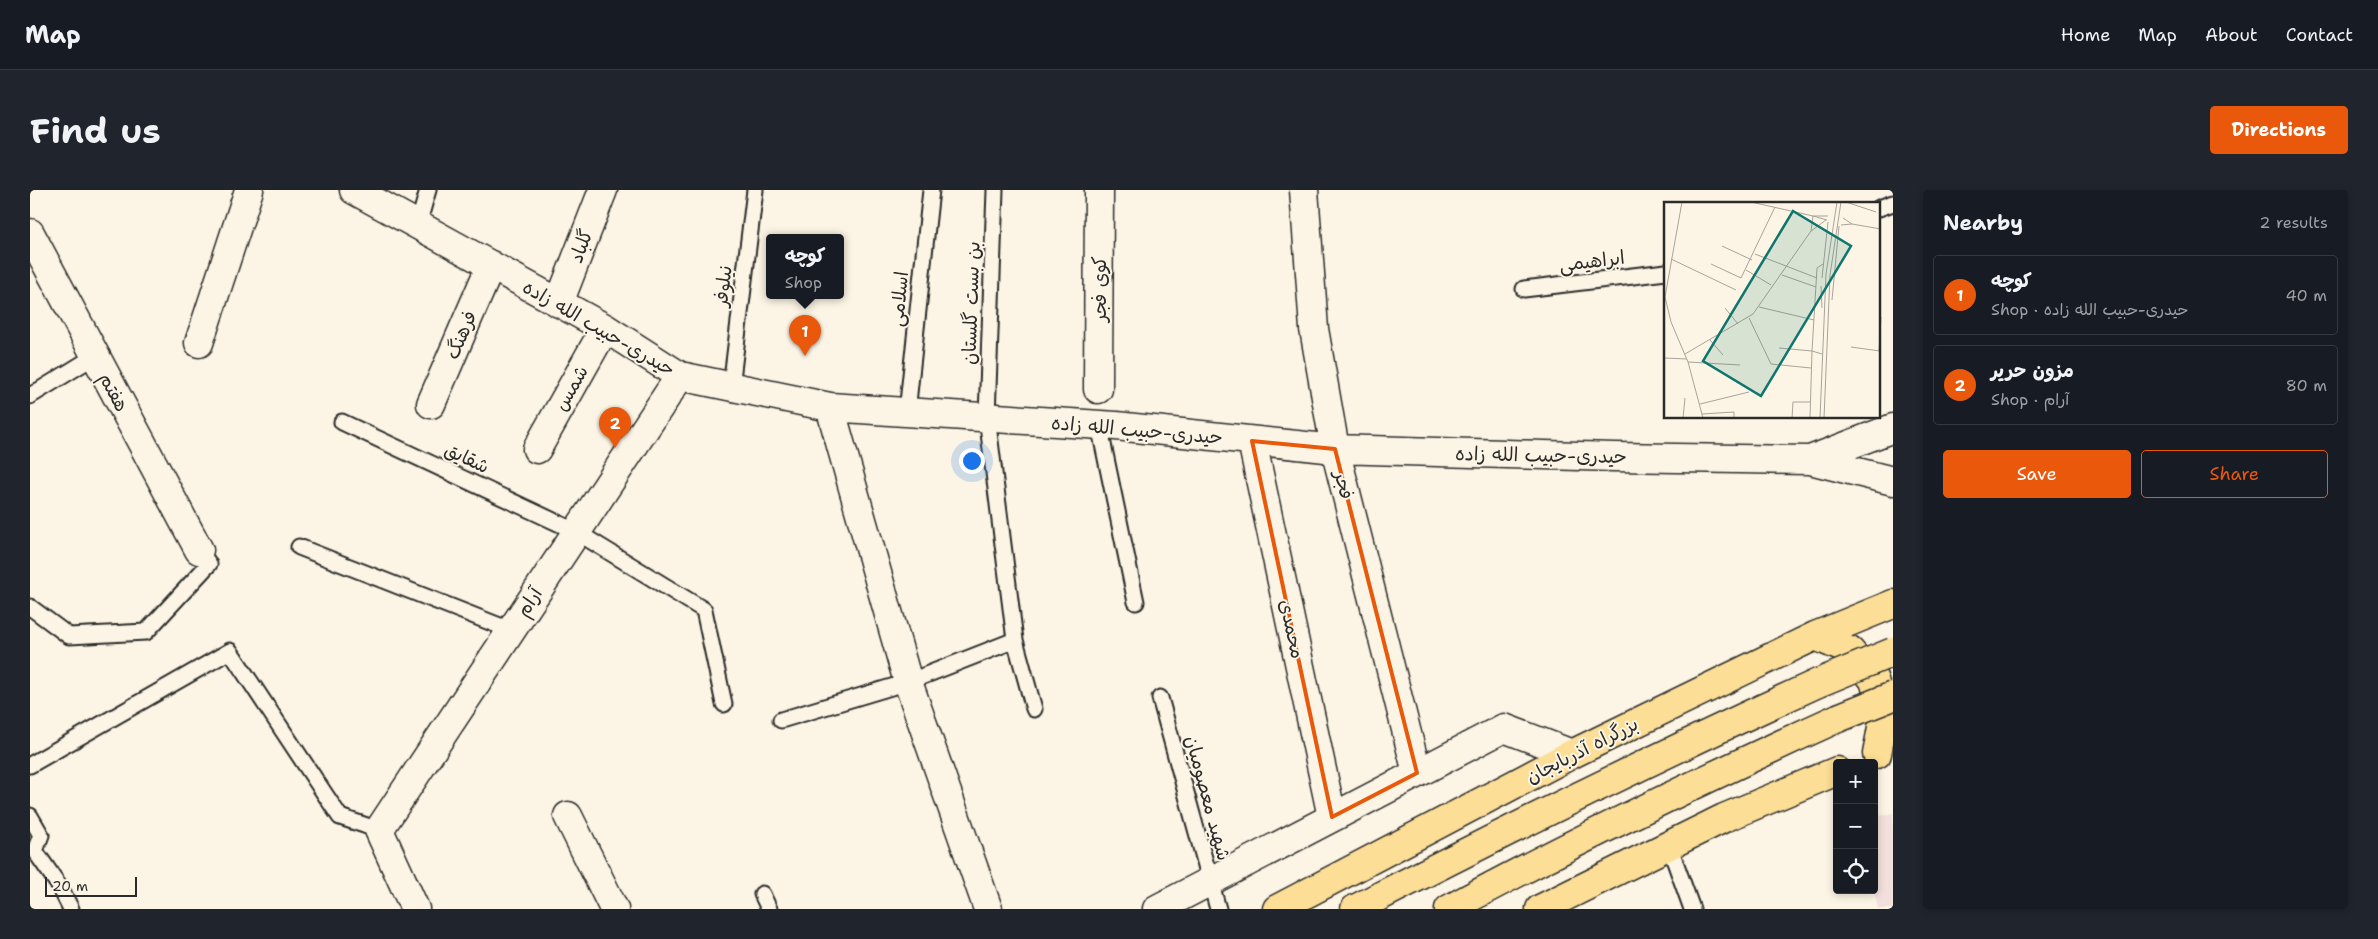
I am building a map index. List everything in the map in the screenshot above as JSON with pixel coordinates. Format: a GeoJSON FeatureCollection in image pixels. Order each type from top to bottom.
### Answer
{"type":"FeatureCollection","features":[{"type":"Feature","properties":{"kind":"highway","name":"بزرگراه آذربایجان"},"geometry":{"type":"LineString","coordinates":[[1277,909],[1572,754],[1816,636],[1893,604]]}},
{"type":"Feature","properties":{"kind":"highway"},"geometry":{"type":"LineString","coordinates":[[1816,636],[1850,651],[1874,680],[1884,717],[1875,754]]}},
{"type":"Feature","properties":{"kind":"highway","name":"بزرگراه آذربایجان"},"geometry":{"type":"LineString","coordinates":[[1355,909],[1497,836],[1664,754],[1893,652]]}},
{"type":"Feature","properties":{"kind":"highway"},"geometry":{"type":"LineString","coordinates":[[1449,909],[1516,873],[1702,780],[1838,718],[1893,696]]}},
{"type":"Feature","properties":{"kind":"highway"},"geometry":{"type":"LineString","coordinates":[[1540,909],[1724,818],[1833,773]]}},
{"type":"Feature","properties":{"kind":"street"},"geometry":{"type":"LineString","coordinates":[[200,343],[249,190]]}},
{"type":"Feature","properties":{"kind":"street","name":"حیدری-حبیب الله زاده"},"geometry":{"type":"LineString","coordinates":[[354,190],[605,328],[680,376],[830,407],[1099,424],[1334,449],[1810,460],[1893,428]]}},
{"type":"Feature","properties":{"kind":"street","name":"گلباد"},"geometry":{"type":"LineString","coordinates":[[559,303],[603,190]]}},
{"type":"Feature","properties":{"kind":"street","name":"کوی فجر"},"geometry":{"type":"LineString","coordinates":[[1098,389],[1099,190]]}},
{"type":"Feature","properties":{"kind":"street","name":"فجر"},"geometry":{"type":"LineString","coordinates":[[1304,190],[1314,329],[1334,449],[1417,774]]}},
{"type":"Feature","properties":{"kind":"street","name":"هفتم"},"geometry":{"type":"LineString","coordinates":[[30,233],[199,550]]}},
{"type":"Feature","properties":{"kind":"street","name":"فرهنگ"},"geometry":{"type":"LineString","coordinates":[[432,404],[490,265]]}},
{"type":"Feature","properties":{"kind":"street","name":"شمس"},"geometry":{"type":"LineString","coordinates":[[536,449],[605,328]]}},
{"type":"Feature","properties":{"kind":"street","name":"آرام"},"geometry":{"type":"LineString","coordinates":[[379,830],[575,530],[680,376]]}},
{"type":"Feature","properties":{"kind":"street"},"geometry":{"type":"LineString","coordinates":[[830,407],[908,682],[988,909]]}},
{"type":"Feature","properties":{"kind":"street","name":"محمدی"},"geometry":{"type":"LineString","coordinates":[[1252,441],[1332,817]]}},
{"type":"Feature","properties":{"kind":"street"},"geometry":{"type":"LineString","coordinates":[[1810,460],[1893,481]]}},
{"type":"Feature","properties":{"kind":"street"},"geometry":{"type":"LineString","coordinates":[[1157,909],[1504,728],[1572,754]]}},
{"type":"Feature","properties":{"kind":"street"},"geometry":{"type":"LineString","coordinates":[[568,816],[614,909]]}},
{"type":"Feature","properties":{"kind":"street"},"geometry":{"type":"LineString","coordinates":[[379,830],[416,909]]}},
{"type":"Feature","properties":{"kind":"lane"},"geometry":{"type":"LineString","coordinates":[[418,225],[428,190]]}},
{"type":"Feature","properties":{"kind":"lane","name":"نیلوفر"},"geometry":{"type":"LineString","coordinates":[[731,386],[754,190]]}},
{"type":"Feature","properties":{"kind":"lane","name":"اسلامی"},"geometry":{"type":"LineString","coordinates":[[907,412],[931,190]]}},
{"type":"Feature","properties":{"kind":"lane","name":"بن بست گلستان"},"geometry":{"type":"LineString","coordinates":[[996,190],[987,418],[1015,640],[1034,709]]}},
{"type":"Feature","properties":{"kind":"lane"},"geometry":{"type":"LineString","coordinates":[[1880,208],[1893,204]]}},
{"type":"Feature","properties":{"kind":"lane","name":"ابراهیمی"},"geometry":{"type":"LineString","coordinates":[[1524,289],[1664,272]]}},
{"type":"Feature","properties":{"kind":"lane"},"geometry":{"type":"LineString","coordinates":[[30,396],[96,356]]}},
{"type":"Feature","properties":{"kind":"lane","name":"شقایق"},"geometry":{"type":"LineString","coordinates":[[342,422],[575,530],[704,610],[724,704]]}},
{"type":"Feature","properties":{"kind":"lane"},"geometry":{"type":"LineString","coordinates":[[1099,424],[1136,602]]}},
{"type":"Feature","properties":{"kind":"lane"},"geometry":{"type":"LineString","coordinates":[[299,547],[510,630]]}},
{"type":"Feature","properties":{"kind":"lane"},"geometry":{"type":"LineString","coordinates":[[30,607],[69,636],[146,632],[209,564],[199,550]]}},
{"type":"Feature","properties":{"kind":"lane"},"geometry":{"type":"LineString","coordinates":[[781,720],[908,682],[1015,640]]}},
{"type":"Feature","properties":{"kind":"lane"},"geometry":{"type":"LineString","coordinates":[[30,765],[230,651],[340,817],[379,830]]}},
{"type":"Feature","properties":{"kind":"lane","name":"شهید معصومیان"},"geometry":{"type":"LineString","coordinates":[[1160,698],[1218,909]]}},
{"type":"Feature","properties":{"kind":"lane"},"geometry":{"type":"LineString","coordinates":[[30,816],[41,835],[35,851],[60,887],[71,909]]}},
{"type":"Feature","properties":{"kind":"lane"},"geometry":{"type":"LineString","coordinates":[[1669,845],[1692,909]]}},
{"type":"Feature","properties":{"kind":"lane"},"geometry":{"type":"LineString","coordinates":[[762,894],[769,909]]}},
{"type":"Feature","properties":{"kind":"highlighted area"},"geometry":{"type":"Polygon","coordinates":[[[1252,441],[1335,449],[1417,773],[1332,817],[1252,441]]]}},
{"type":"Feature","properties":{"kind":"shaded area"},"geometry":{"type":"Polygon","coordinates":[[[1893,813],[1893,909],[1878,909],[1875,894],[1878,894],[1878,816],[1893,813]]]}},
{"type":"Feature","properties":{"kind":"place","name":"کوچه"},"geometry":{"type":"Point","coordinates":[805,356]}},
{"type":"Feature","properties":{"kind":"place","name":"مزون حریر"},"geometry":{"type":"Point","coordinates":[615,448]}}]}
